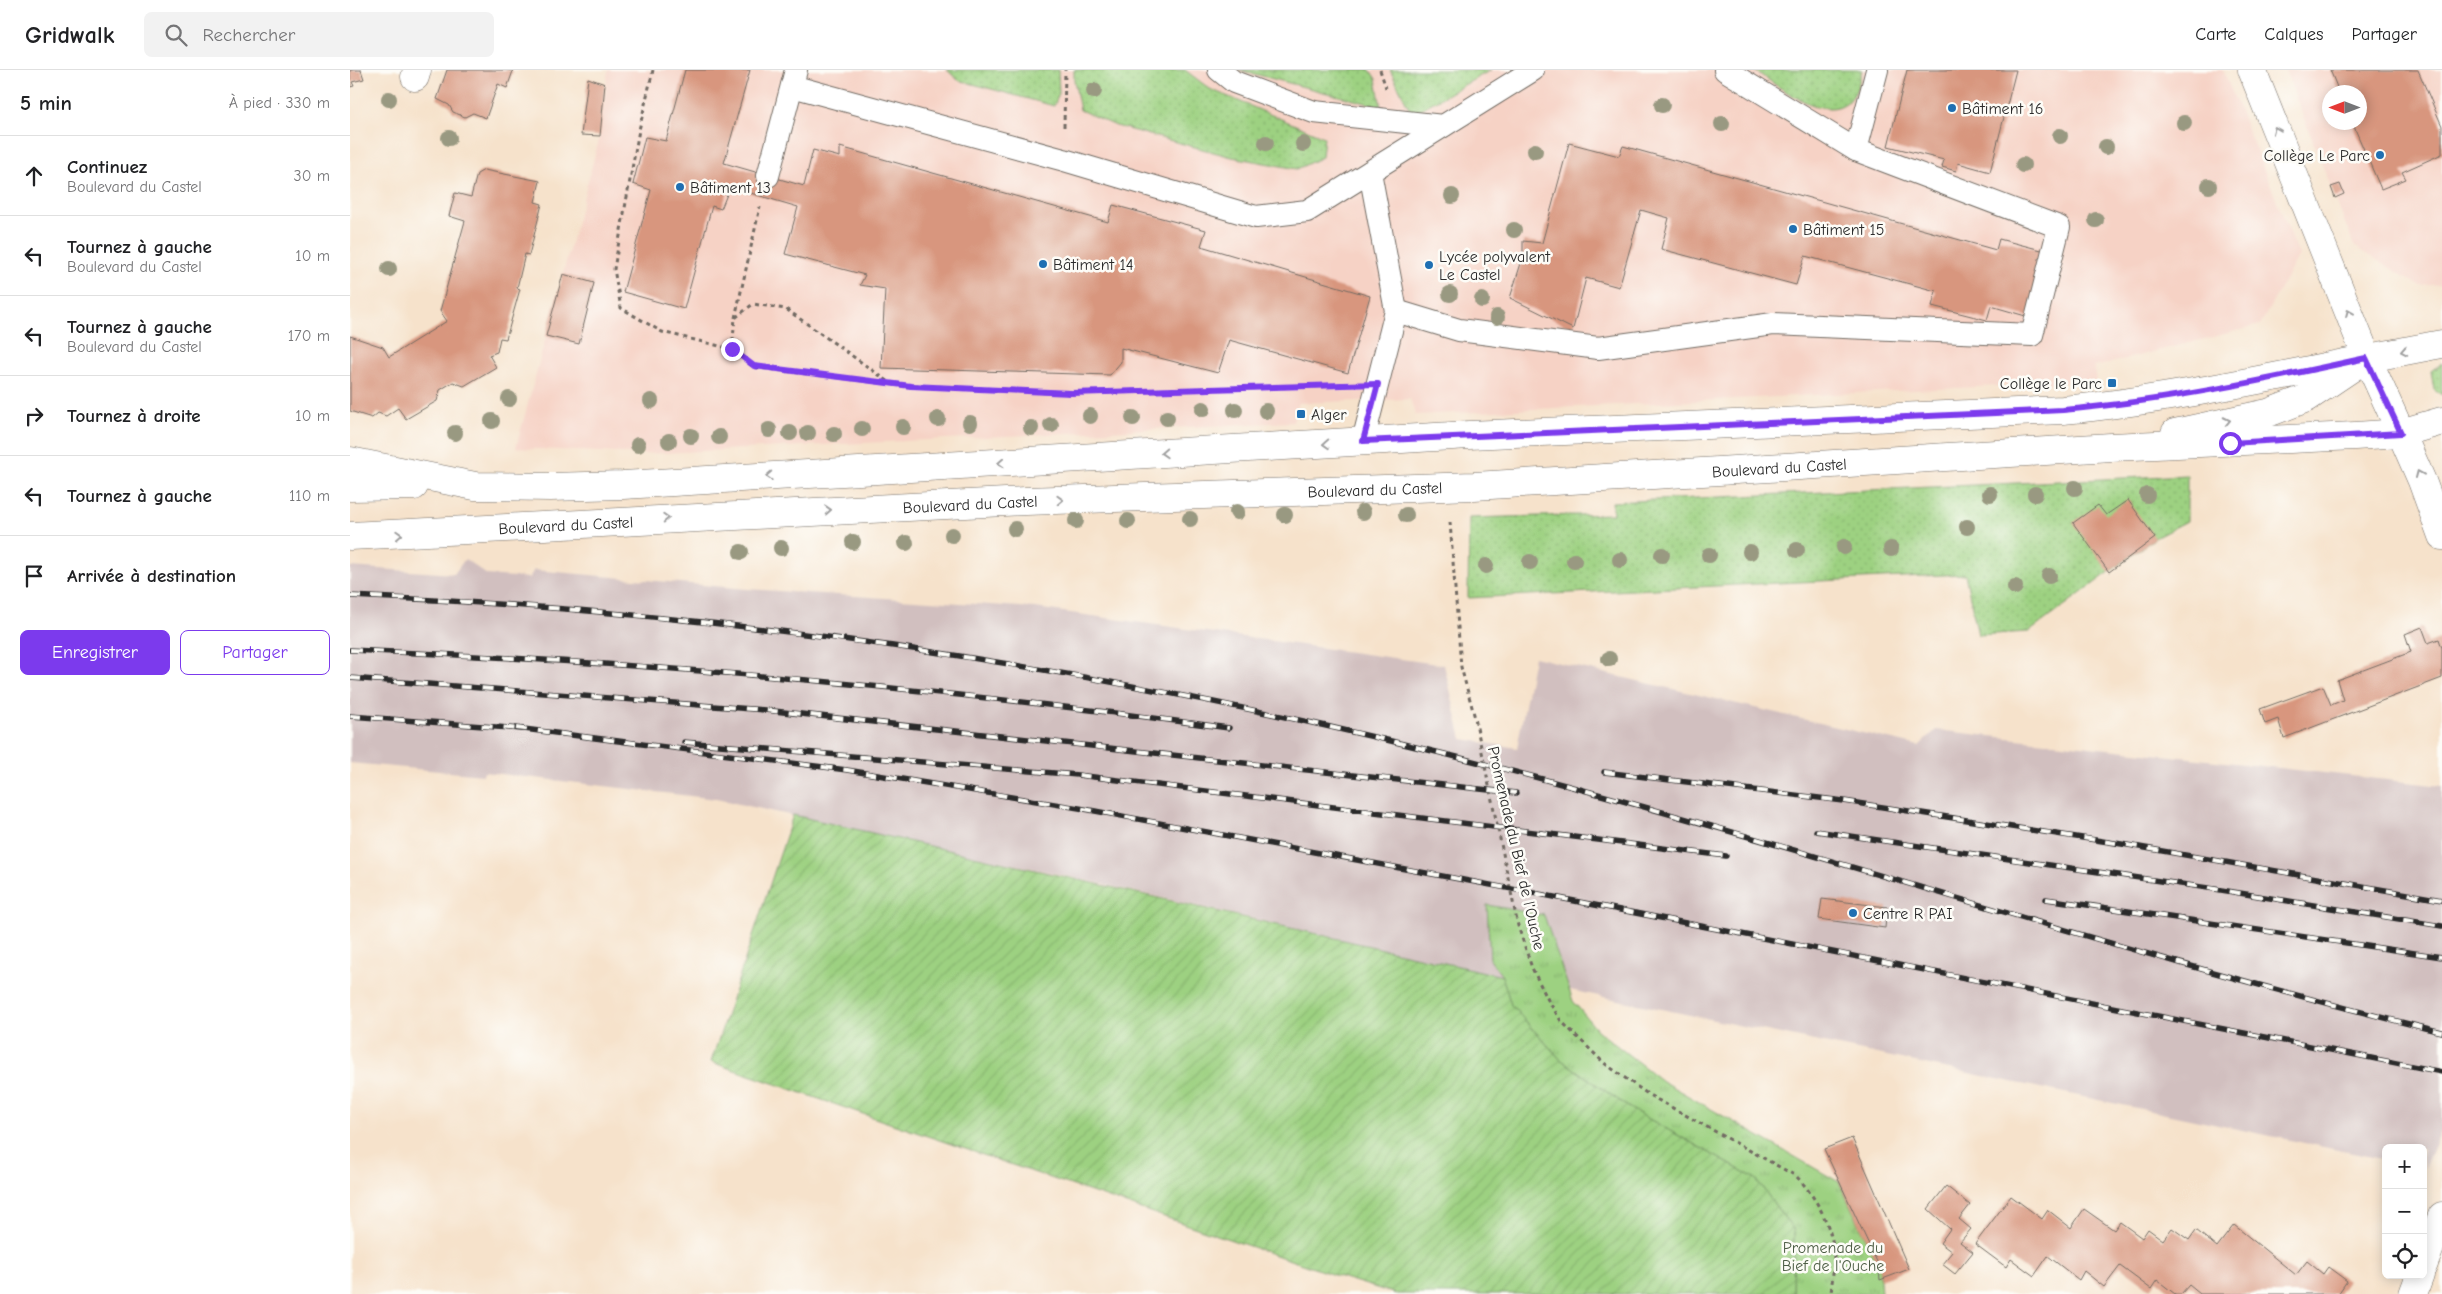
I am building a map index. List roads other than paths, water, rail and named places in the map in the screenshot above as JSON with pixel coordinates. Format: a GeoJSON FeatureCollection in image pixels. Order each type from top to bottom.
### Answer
{"type":"FeatureCollection","features":[{"type":"Feature","properties":{"kind":"main road"},"geometry":{"type":"LineString","coordinates":[[2252,70],[2366,358],[2422,481],[2442,536]]}},
{"type":"Feature","properties":{"kind":"main road"},"geometry":{"type":"LineString","coordinates":[[350,487],[623,485],[1363,441],[2063,410],[2126,404],[2221,389],[2442,344]]}},
{"type":"Feature","properties":{"kind":"main road"},"geometry":{"type":"LineString","coordinates":[[2111,447],[2268,412],[2307,398],[2366,358]]}},
{"type":"Feature","properties":{"kind":"main road","name":"Boulevard du Castel"},"geometry":{"type":"LineString","coordinates":[[350,536],[1026,501],[1474,486],[2111,447],[2230,443],[2401,433],[2442,421]]}},
{"type":"Feature","properties":{"kind":"main road"},"geometry":{"type":"LineString","coordinates":[[350,462],[475,486]]}},
{"type":"Feature","properties":{"kind":"main road"},"geometry":{"type":"LineString","coordinates":[[2427,1255],[2442,1216]]}},
{"type":"Feature","properties":{"kind":"main road"},"geometry":{"type":"LineString","coordinates":[[2413,1294],[2419,1279]]}},
{"type":"Feature","properties":{"kind":"lane"},"geometry":{"type":"LineString","coordinates":[[1219,70],[1234,82],[1314,112],[1443,126]]}},
{"type":"Feature","properties":{"kind":"lane"},"geometry":{"type":"LineString","coordinates":[[768,176],[794,78],[1256,217],[1307,211],[1534,70]]}},
{"type":"Feature","properties":{"kind":"lane"},"geometry":{"type":"LineString","coordinates":[[1396,312],[1459,330],[1598,348],[1773,324],[2032,335],[2059,227],[1856,150],[1725,70]]}},
{"type":"Feature","properties":{"kind":"lane"},"geometry":{"type":"LineString","coordinates":[[1856,150],[1877,70]]}},
{"type":"Feature","properties":{"kind":"lane"},"geometry":{"type":"LineString","coordinates":[[1363,441],[1396,312],[1370,172]]}},
{"type":"Feature","properties":{"kind":"railway"},"geometry":{"type":"LineString","coordinates":[[350,596],[502,604],[653,617],[805,634],[1105,681],[1254,710],[1403,744],[1550,781],[2218,974],[2442,1032]]}},
{"type":"Feature","properties":{"kind":"railway"},"geometry":{"type":"LineString","coordinates":[[350,650],[681,669],[791,678],[1010,701],[1229,728]]}},
{"type":"Feature","properties":{"kind":"railway"},"geometry":{"type":"LineString","coordinates":[[350,678],[765,710],[1516,793]]}},
{"type":"Feature","properties":{"kind":"railway"},"geometry":{"type":"LineString","coordinates":[[350,716],[522,729]]}},
{"type":"Feature","properties":{"kind":"railway"},"geometry":{"type":"LineString","coordinates":[[516,728],[847,770],[1079,808],[1539,894],[2442,1072]]}},
{"type":"Feature","properties":{"kind":"railway"},"geometry":{"type":"LineString","coordinates":[[684,742],[1078,775],[1726,856]]}},
{"type":"Feature","properties":{"kind":"railway"},"geometry":{"type":"LineString","coordinates":[[1604,772],[1844,801],[2128,845],[2442,900]]}},
{"type":"Feature","properties":{"kind":"railway"},"geometry":{"type":"LineString","coordinates":[[1816,831],[2215,889],[2442,926]]}},
{"type":"Feature","properties":{"kind":"railway"},"geometry":{"type":"LineString","coordinates":[[2046,899],[2442,957]]}},
{"type":"Feature","properties":{"kind":"place","name":"Bâtiment 16"},"geometry":{"type":"Point","coordinates":[1952,108]}},
{"type":"Feature","properties":{"kind":"place","name":"Collège Le Parc"},"geometry":{"type":"Point","coordinates":[2380,155]}},
{"type":"Feature","properties":{"kind":"place","name":"Bâtiment 13"},"geometry":{"type":"Point","coordinates":[680,187]}},
{"type":"Feature","properties":{"kind":"place","name":"Bâtiment 15"},"geometry":{"type":"Point","coordinates":[1793,229]}},
{"type":"Feature","properties":{"kind":"place","name":"Bâtiment 14"},"geometry":{"type":"Point","coordinates":[1043,264]}},
{"type":"Feature","properties":{"kind":"place","name":"Lycée polyvalent Le Castel"},"geometry":{"type":"Point","coordinates":[1429,265]}},
{"type":"Feature","properties":{"kind":"place","name":"Collège le Parc"},"geometry":{"type":"Point","coordinates":[2112,383]}},
{"type":"Feature","properties":{"kind":"place","name":"Alger"},"geometry":{"type":"Point","coordinates":[1301,414]}},
{"type":"Feature","properties":{"kind":"place","name":"Centre R PAI"},"geometry":{"type":"Point","coordinates":[1853,913]}},
{"type":"Feature","properties":{"kind":"park label","name":"Promenade du Bief de l'Ouche"},"geometry":{"type":"Point","coordinates":[1833,1256]}}]}
